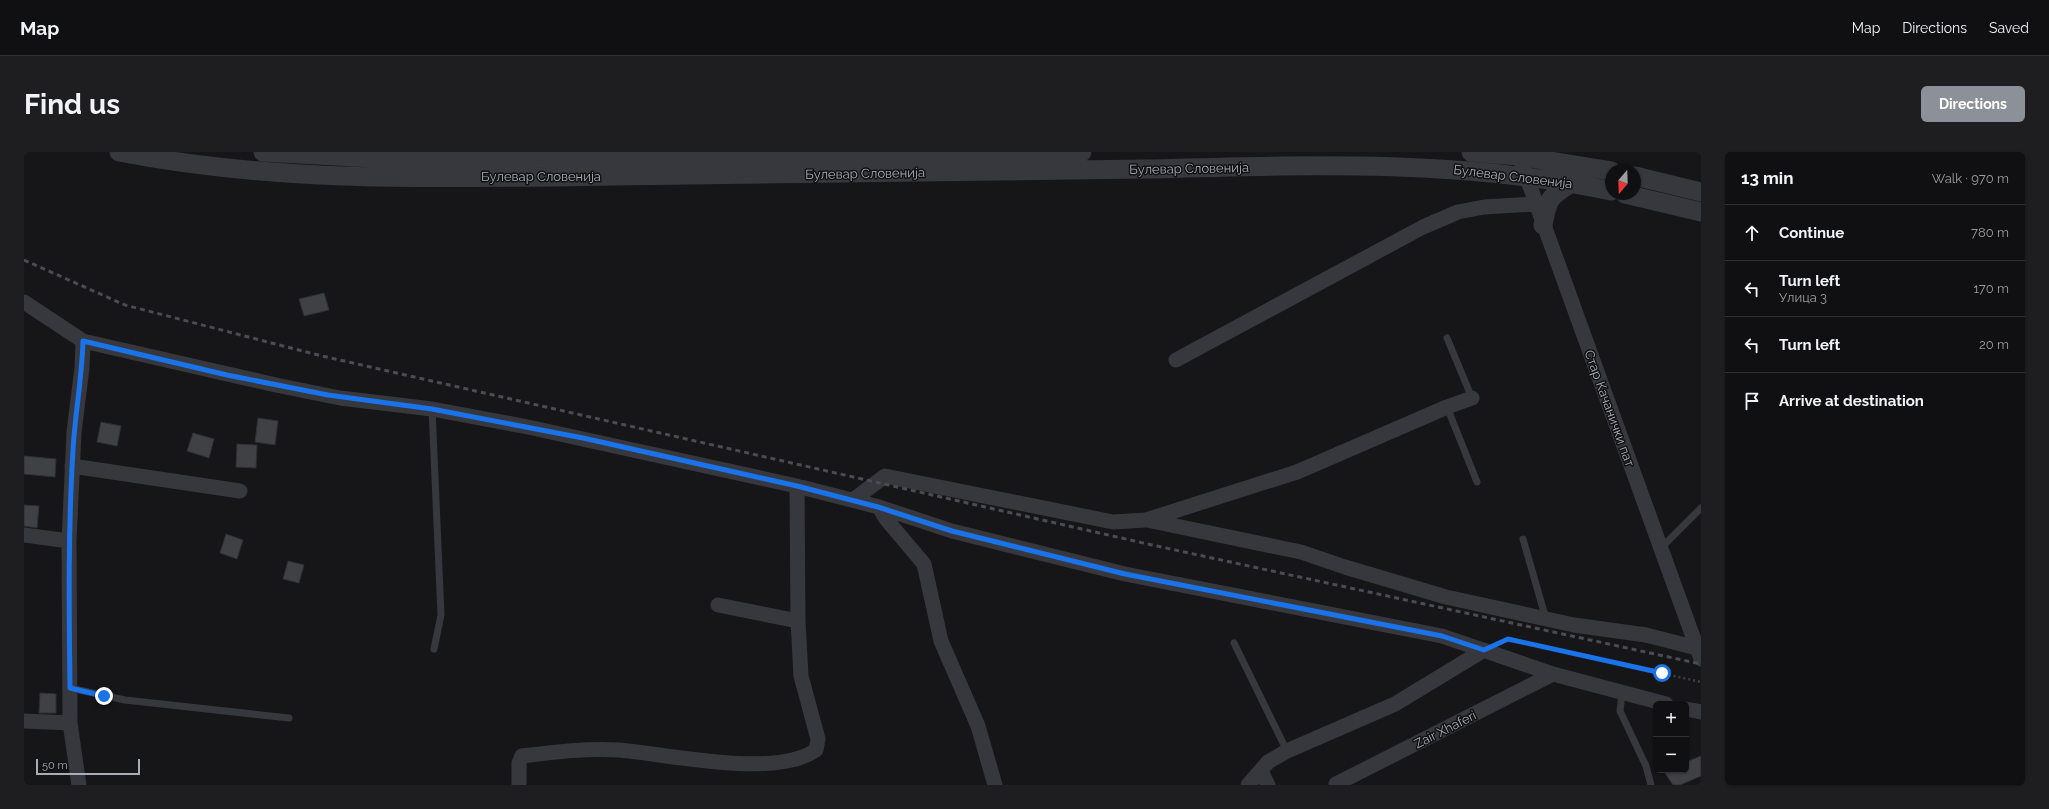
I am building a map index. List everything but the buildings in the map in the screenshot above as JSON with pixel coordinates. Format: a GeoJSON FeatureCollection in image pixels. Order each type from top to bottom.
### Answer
{"type":"FeatureCollection","features":[{"type":"Feature","properties":{"kind":"street","name":"Булевар Словенија"},"geometry":{"type":"LineString","coordinates":[[119,152],[216,167],[380,177],[1046,171],[1315,165],[1393,165],[1477,170],[1572,183],[1605,190]]}},
{"type":"Feature","properties":{"kind":"street","name":"Булевар Словенија"},"geometry":{"type":"LineString","coordinates":[[263,152],[373,158],[464,158],[1082,152]]}},
{"type":"Feature","properties":{"kind":"street","name":"Булевар Словенија"},"geometry":{"type":"LineString","coordinates":[[1470,152],[1518,154],[1605,170]]}},
{"type":"Feature","properties":{"kind":"street","name":"Стар Качанички пат"},"geometry":{"type":"LineString","coordinates":[[1518,154],[1699,653]]}},
{"type":"Feature","properties":{"kind":"street"},"geometry":{"type":"LineString","coordinates":[[1641,177],[1698,191]]}},
{"type":"Feature","properties":{"kind":"street"},"geometry":{"type":"LineString","coordinates":[[1543,225],[1546,208],[1551,196],[1572,183]]}},
{"type":"Feature","properties":{"kind":"street"},"geometry":{"type":"LineString","coordinates":[[1641,198],[1701,212]]}},
{"type":"Feature","properties":{"kind":"street"},"geometry":{"type":"LineString","coordinates":[[1176,360],[1424,227],[1458,212],[1484,207],[1536,204]]}},
{"type":"Feature","properties":{"kind":"street"},"geometry":{"type":"LineString","coordinates":[[24,302],[83,341],[227,375],[319,394],[432,409],[544,430],[797,486],[878,507],[952,531],[1125,574],[1442,636],[1553,674],[1622,694],[1653,701]]}},
{"type":"Feature","properties":{"kind":"street"},"geometry":{"type":"LineString","coordinates":[[79,785],[70,723],[69,541],[74,432],[82,368],[83,341]]}},
{"type":"Feature","properties":{"kind":"street"},"geometry":{"type":"LineString","coordinates":[[853,500],[885,476],[1113,522],[1146,520],[1297,472],[1447,407],[1472,398]]}},
{"type":"Feature","properties":{"kind":"street"},"geometry":{"type":"LineString","coordinates":[[72,466],[240,491]]}},
{"type":"Feature","properties":{"kind":"street"},"geometry":{"type":"LineString","coordinates":[[519,785],[519,763],[522,756],[575,749],[646,753],[721,763],[765,763],[806,757],[816,750],[818,739],[801,676],[798,621],[797,486]]}},
{"type":"Feature","properties":{"kind":"street"},"geometry":{"type":"LineString","coordinates":[[878,507],[886,519],[924,564],[941,641],[978,726],[995,785]]}},
{"type":"Feature","properties":{"kind":"street"},"geometry":{"type":"LineString","coordinates":[[1146,520],[1301,552],[1345,567],[1446,597],[1574,625],[1646,635],[1699,653]]}},
{"type":"Feature","properties":{"kind":"street"},"geometry":{"type":"LineString","coordinates":[[24,535],[69,541]]}},
{"type":"Feature","properties":{"kind":"street"},"geometry":{"type":"LineString","coordinates":[[718,605],[798,621]]}},
{"type":"Feature","properties":{"kind":"street"},"geometry":{"type":"LineString","coordinates":[[1248,785],[1268,762],[1287,751],[1395,704],[1484,650]]}},
{"type":"Feature","properties":{"kind":"street","name":"Zair Xhaferi"},"geometry":{"type":"LineString","coordinates":[[1336,784],[1553,674]]}},
{"type":"Feature","properties":{"kind":"street"},"geometry":{"type":"LineString","coordinates":[[1689,710],[1701,712]]}},
{"type":"Feature","properties":{"kind":"street"},"geometry":{"type":"LineString","coordinates":[[24,721],[70,723]]}},
{"type":"Feature","properties":{"kind":"street"},"geometry":{"type":"LineString","coordinates":[[1261,771],[1268,785]]}},
{"type":"Feature","properties":{"kind":"lane"},"geometry":{"type":"LineString","coordinates":[[1447,338],[1472,398]]}},
{"type":"Feature","properties":{"kind":"lane"},"geometry":{"type":"LineString","coordinates":[[1447,407],[1477,482]]}},
{"type":"Feature","properties":{"kind":"lane"},"geometry":{"type":"LineString","coordinates":[[432,409],[441,616],[434,649]]}},
{"type":"Feature","properties":{"kind":"lane"},"geometry":{"type":"LineString","coordinates":[[1661,548],[1701,508]]}},
{"type":"Feature","properties":{"kind":"lane"},"geometry":{"type":"LineString","coordinates":[[1523,539],[1546,619]]}},
{"type":"Feature","properties":{"kind":"lane"},"geometry":{"type":"LineString","coordinates":[[1234,643],[1287,751]]}},
{"type":"Feature","properties":{"kind":"lane"},"geometry":{"type":"LineString","coordinates":[[70,688],[125,700],[289,718]]}},
{"type":"Feature","properties":{"kind":"lane"},"geometry":{"type":"LineString","coordinates":[[1622,694],[1620,711],[1646,766],[1651,785]]}},
{"type":"Feature","properties":{"kind":"path"},"geometry":{"type":"LineString","coordinates":[[1484,650],[1508,639],[1701,682]]}},
{"type":"Feature","properties":{"kind":"railway"},"geometry":{"type":"LineString","coordinates":[[24,260],[125,305],[322,356],[1152,545],[1701,664]]}},
{"type":"Feature","properties":{"kind":"route"},"geometry":{"type":"LineString","coordinates":[[104,696],[70,688],[69,541],[74,432],[82,368],[83,341],[227,375],[340,398],[432,409],[528,427],[649,453],[853,500],[952,531],[1125,574],[1442,636],[1484,650],[1508,639],[1662,673]]}}]}
